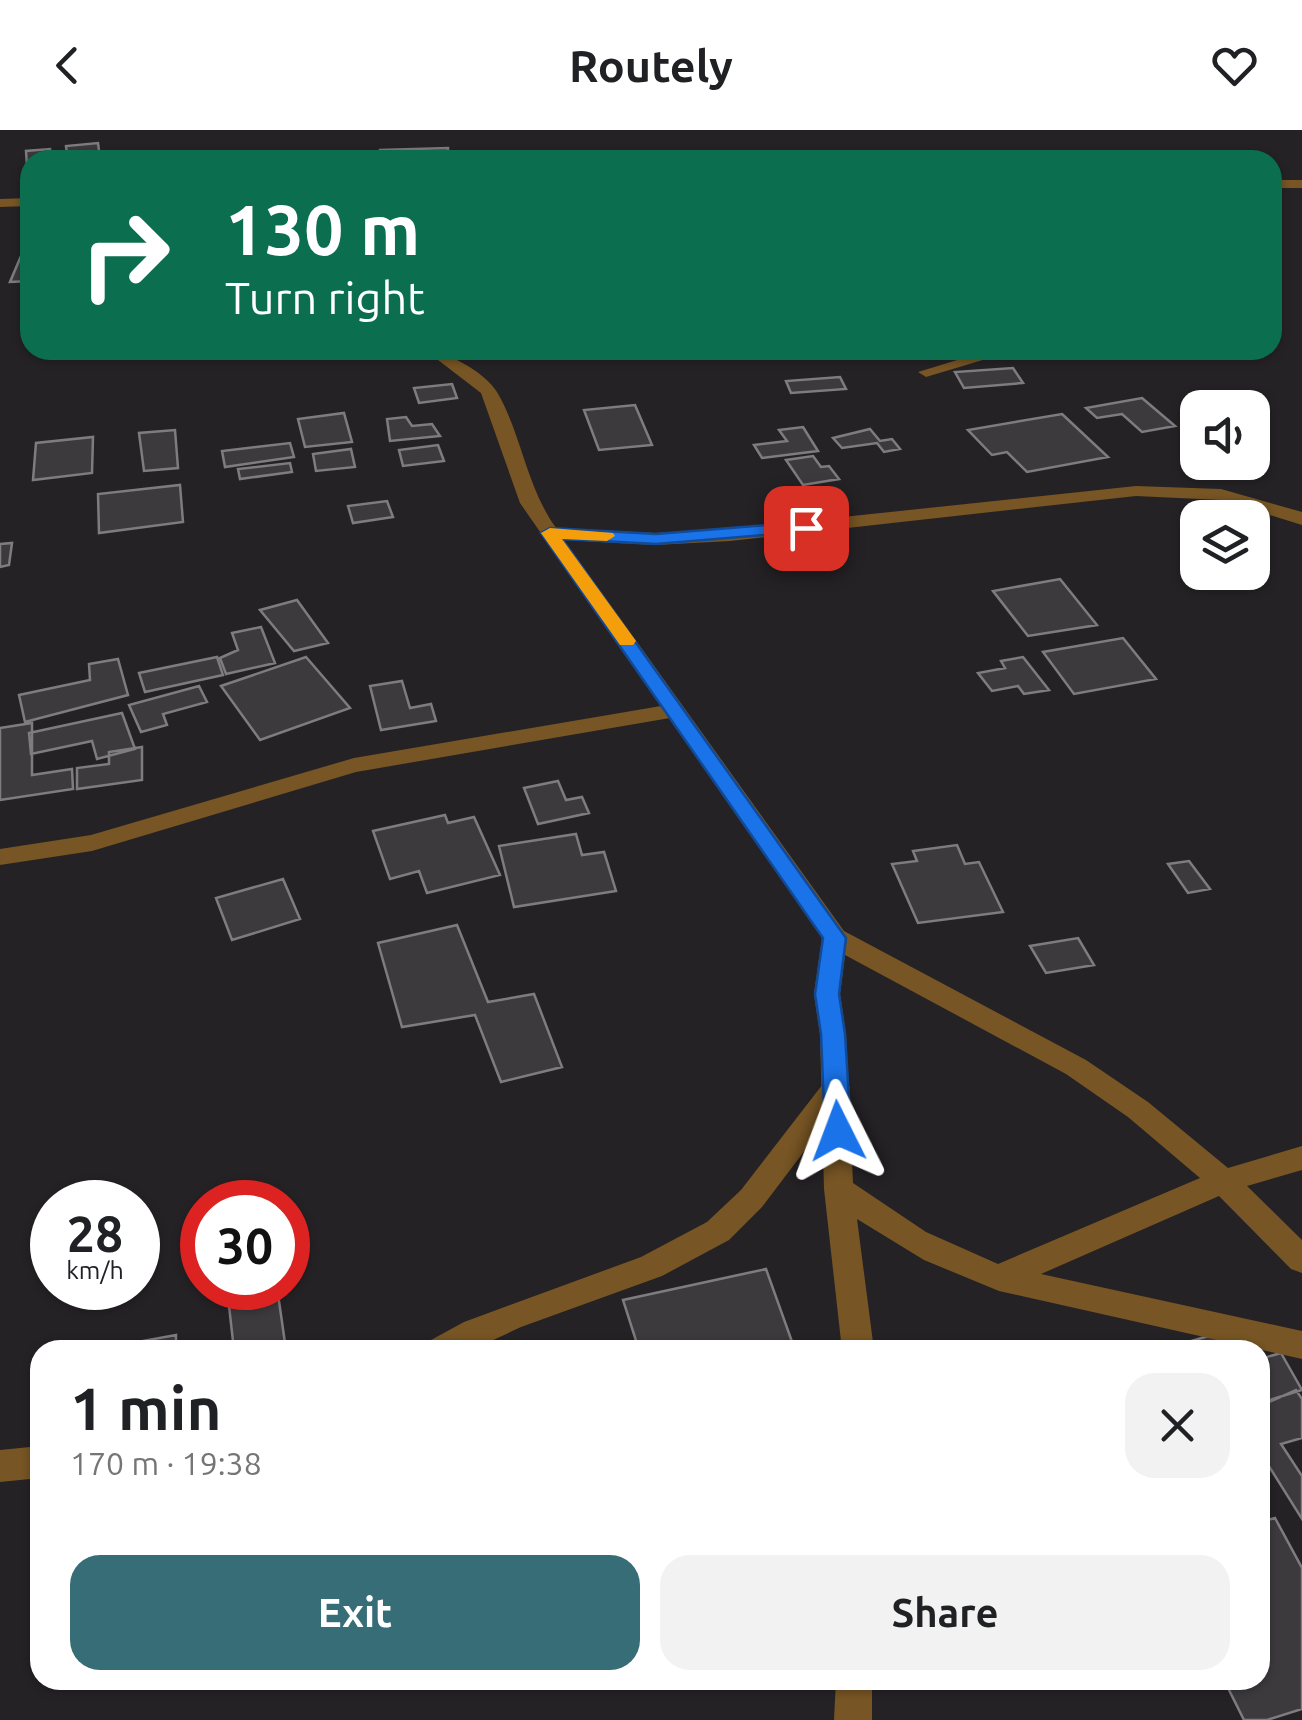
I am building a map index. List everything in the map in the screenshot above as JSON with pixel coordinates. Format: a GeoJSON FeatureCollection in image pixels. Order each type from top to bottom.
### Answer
{"type":"FeatureCollection","features":[{"type":"Feature","properties":{"kind":"street"},"geometry":{"type":"LineString","coordinates":[[446,360],[488,391],[529,503],[834,938],[888,973],[1075,1066],[1163,1126],[1302,1260]]}},
{"type":"Feature","properties":{"kind":"street"},"geometry":{"type":"LineString","coordinates":[[926,372],[961,360]]}},
{"type":"Feature","properties":{"kind":"street"},"geometry":{"type":"LineString","coordinates":[[550,533],[656,539],[730,535],[1136,491],[1200,491],[1253,498],[1302,520]]}},
{"type":"Feature","properties":{"kind":"street"},"geometry":{"type":"LineString","coordinates":[[0,857],[92,843],[354,766],[674,711]]}},
{"type":"Feature","properties":{"kind":"street"},"geometry":{"type":"LineString","coordinates":[[834,938],[827,994],[836,1088],[839,1189],[857,1340]]}},
{"type":"Feature","properties":{"kind":"street"},"geometry":{"type":"LineString","coordinates":[[459,1340],[478,1329],[619,1282],[720,1230],[759,1189],[836,1088]]}},
{"type":"Feature","properties":{"kind":"street"},"geometry":{"type":"LineString","coordinates":[[1000,1278],[1224,1181],[1302,1158]]}},
{"type":"Feature","properties":{"kind":"street"},"geometry":{"type":"LineString","coordinates":[[839,1189],[900,1235],[964,1266],[1000,1278],[1302,1345]]}},
{"type":"Feature","properties":{"kind":"street"},"geometry":{"type":"LineString","coordinates":[[0,1466],[30,1463]]}},
{"type":"Feature","properties":{"kind":"street"},"geometry":{"type":"LineString","coordinates":[[853,1720],[854,1690]]}},
{"type":"Feature","properties":{"kind":"building"},"geometry":{"type":"Polygon","coordinates":[[[98,143],[99,150],[66,150],[66,146],[98,143]]]}},
{"type":"Feature","properties":{"kind":"building"},"geometry":{"type":"Polygon","coordinates":[[[448,148],[448,150],[380,150],[448,148]]]}},
{"type":"Feature","properties":{"kind":"building"},"geometry":{"type":"Polygon","coordinates":[[[20,258],[20,282],[10,282],[20,258]]]}},
{"type":"Feature","properties":{"kind":"building"},"geometry":{"type":"Polygon","coordinates":[[[1013,368],[1023,383],[964,388],[955,372],[1013,368]]]}},
{"type":"Feature","properties":{"kind":"building"},"geometry":{"type":"Polygon","coordinates":[[[840,377],[846,389],[791,393],[786,381],[840,377]]]}},
{"type":"Feature","properties":{"kind":"building"},"geometry":{"type":"Polygon","coordinates":[[[452,384],[457,398],[419,403],[414,388],[452,384]]]}},
{"type":"Feature","properties":{"kind":"building"},"geometry":{"type":"Polygon","coordinates":[[[1142,398],[1175,426],[1142,432],[1122,414],[1097,418],[1086,408],[1142,398]]]}},
{"type":"Feature","properties":{"kind":"building"},"geometry":{"type":"Polygon","coordinates":[[[635,405],[652,445],[599,450],[584,410],[635,405]]]}},
{"type":"Feature","properties":{"kind":"building"},"geometry":{"type":"Polygon","coordinates":[[[344,413],[352,442],[305,447],[298,419],[344,413]]]}},
{"type":"Feature","properties":{"kind":"building"},"geometry":{"type":"Polygon","coordinates":[[[1062,414],[1108,457],[1027,472],[1007,452],[992,455],[968,430],[1062,414]]]}},
{"type":"Feature","properties":{"kind":"building"},"geometry":{"type":"Polygon","coordinates":[[[406,417],[412,426],[432,424],[440,436],[390,441],[387,419],[406,417]]]}},
{"type":"Feature","properties":{"kind":"building"},"geometry":{"type":"Polygon","coordinates":[[[803,427],[818,451],[762,458],[754,445],[787,441],[779,430],[803,427]]]}},
{"type":"Feature","properties":{"kind":"building"},"geometry":{"type":"Polygon","coordinates":[[[870,429],[880,441],[892,439],[900,449],[884,452],[877,443],[842,448],[833,438],[870,429]]]}},
{"type":"Feature","properties":{"kind":"building"},"geometry":{"type":"Polygon","coordinates":[[[175,430],[178,468],[144,471],[139,433],[175,430]]]}},
{"type":"Feature","properties":{"kind":"building"},"geometry":{"type":"Polygon","coordinates":[[[93,437],[92,473],[33,480],[36,443],[93,437]]]}},
{"type":"Feature","properties":{"kind":"building"},"geometry":{"type":"Polygon","coordinates":[[[290,443],[294,457],[225,467],[222,451],[290,443]]]}},
{"type":"Feature","properties":{"kind":"building"},"geometry":{"type":"Polygon","coordinates":[[[438,445],[444,461],[403,466],[399,450],[438,445]]]}},
{"type":"Feature","properties":{"kind":"building"},"geometry":{"type":"Polygon","coordinates":[[[351,449],[355,467],[316,471],[313,454],[351,449]]]}},
{"type":"Feature","properties":{"kind":"building"},"geometry":{"type":"Polygon","coordinates":[[[813,456],[821,467],[829,466],[839,479],[803,485],[786,460],[813,456]]]}},
{"type":"Feature","properties":{"kind":"building"},"geometry":{"type":"Polygon","coordinates":[[[290,463],[292,472],[240,479],[238,469],[290,463]]]}},
{"type":"Feature","properties":{"kind":"building"},"geometry":{"type":"Polygon","coordinates":[[[180,485],[183,522],[99,533],[98,494],[180,485]]]}},
{"type":"Feature","properties":{"kind":"building"},"geometry":{"type":"Polygon","coordinates":[[[387,501],[393,517],[353,523],[348,506],[387,501]]]}},
{"type":"Feature","properties":{"kind":"building"},"geometry":{"type":"Polygon","coordinates":[[[12,543],[9,565],[0,567],[0,544],[12,543]]]}},
{"type":"Feature","properties":{"kind":"building"},"geometry":{"type":"Polygon","coordinates":[[[1060,579],[1097,625],[1028,636],[993,591],[1060,579]]]}},
{"type":"Feature","properties":{"kind":"building"},"geometry":{"type":"Polygon","coordinates":[[[297,600],[328,643],[294,651],[260,610],[297,600]]]}},
{"type":"Feature","properties":{"kind":"building"},"geometry":{"type":"Polygon","coordinates":[[[261,627],[275,663],[226,674],[220,658],[238,650],[232,633],[261,627]]]}},
{"type":"Feature","properties":{"kind":"building"},"geometry":{"type":"Polygon","coordinates":[[[1123,638],[1156,679],[1074,694],[1043,652],[1123,638]]]}},
{"type":"Feature","properties":{"kind":"building"},"geometry":{"type":"Polygon","coordinates":[[[217,657],[223,675],[145,692],[139,673],[217,657]]]}},
{"type":"Feature","properties":{"kind":"building"},"geometry":{"type":"Polygon","coordinates":[[[306,657],[350,708],[260,740],[221,686],[306,657]]]}},
{"type":"Feature","properties":{"kind":"building"},"geometry":{"type":"Polygon","coordinates":[[[1023,657],[1049,690],[1024,694],[1018,686],[992,691],[978,673],[1005,668],[1001,661],[1023,657]]]}},
{"type":"Feature","properties":{"kind":"building"},"geometry":{"type":"Polygon","coordinates":[[[118,659],[128,695],[25,722],[19,695],[90,680],[89,664],[118,659]]]}},
{"type":"Feature","properties":{"kind":"building"},"geometry":{"type":"Polygon","coordinates":[[[402,681],[410,708],[431,704],[436,721],[381,730],[370,686],[402,681]]]}},
{"type":"Feature","properties":{"kind":"building"},"geometry":{"type":"Polygon","coordinates":[[[199,686],[207,702],[163,714],[167,725],[141,732],[129,705],[199,686]]]}},
{"type":"Feature","properties":{"kind":"building"},"geometry":{"type":"Polygon","coordinates":[[[122,713],[135,749],[97,759],[92,741],[31,754],[29,733],[122,713]]]}},
{"type":"Feature","properties":{"kind":"building"},"geometry":{"type":"Polygon","coordinates":[[[32,723],[32,775],[72,769],[73,789],[0,800],[0,728],[32,723]]]}},
{"type":"Feature","properties":{"kind":"building"},"geometry":{"type":"Polygon","coordinates":[[[142,747],[142,780],[77,789],[77,768],[109,764],[109,752],[142,747]]]}},
{"type":"Feature","properties":{"kind":"building"},"geometry":{"type":"Polygon","coordinates":[[[558,781],[566,800],[582,797],[589,813],[538,824],[524,788],[558,781]]]}},
{"type":"Feature","properties":{"kind":"building"},"geometry":{"type":"Polygon","coordinates":[[[445,815],[448,823],[474,817],[500,875],[427,893],[419,871],[390,879],[373,831],[445,815]]]}},
{"type":"Feature","properties":{"kind":"building"},"geometry":{"type":"Polygon","coordinates":[[[576,834],[582,855],[604,852],[616,891],[514,907],[499,846],[576,834]]]}},
{"type":"Feature","properties":{"kind":"building"},"geometry":{"type":"Polygon","coordinates":[[[957,845],[965,864],[979,862],[1003,912],[918,923],[892,864],[917,861],[913,851],[957,845]]]}},
{"type":"Feature","properties":{"kind":"building"},"geometry":{"type":"Polygon","coordinates":[[[1189,861],[1210,889],[1188,893],[1168,864],[1189,861]]]}},
{"type":"Feature","properties":{"kind":"building"},"geometry":{"type":"Polygon","coordinates":[[[283,879],[300,919],[232,940],[216,898],[283,879]]]}},
{"type":"Feature","properties":{"kind":"building"},"geometry":{"type":"Polygon","coordinates":[[[457,925],[488,1002],[534,994],[562,1067],[501,1082],[475,1015],[402,1027],[378,943],[457,925]]]}},
{"type":"Feature","properties":{"kind":"building"},"geometry":{"type":"Polygon","coordinates":[[[1078,938],[1094,965],[1046,973],[1030,946],[1078,938]]]}},
{"type":"Feature","properties":{"kind":"building"},"geometry":{"type":"Polygon","coordinates":[[[766,1269],[791,1340],[636,1340],[623,1300],[766,1269]]]}},
{"type":"Feature","properties":{"kind":"building"},"geometry":{"type":"Polygon","coordinates":[[[229,1310],[280,1310],[285,1340],[233,1340],[229,1310]]]}},
{"type":"Feature","properties":{"kind":"building"},"geometry":{"type":"Polygon","coordinates":[[[1215,1334],[1219,1340],[1195,1340],[1215,1334]]]}},
{"type":"Feature","properties":{"kind":"building"},"geometry":{"type":"Polygon","coordinates":[[[176,1335],[176,1340],[148,1340],[176,1335]]]}},
{"type":"Feature","properties":{"kind":"building"},"geometry":{"type":"Polygon","coordinates":[[[1281,1353],[1302,1390],[1270,1400],[1270,1356],[1281,1353]]]}},
{"type":"Feature","properties":{"kind":"building"},"geometry":{"type":"Polygon","coordinates":[[[1296,1390],[1302,1399],[1302,1438],[1281,1444],[1302,1476],[1302,1519],[1270,1468],[1270,1402],[1296,1390]]]}},
{"type":"Feature","properties":{"kind":"building"},"geometry":{"type":"Polygon","coordinates":[[[1275,1518],[1302,1568],[1302,1709],[1267,1720],[1244,1720],[1229,1690],[1270,1690],[1270,1519],[1275,1518]]]}},
{"type":"Feature","properties":{"kind":"slow traffic"},"geometry":{"type":"LineString","coordinates":[[607,536],[550,533],[626,641]]}},
{"type":"Feature","properties":{"kind":"route"},"geometry":{"type":"LineString","coordinates":[[806,528],[656,539],[550,533],[834,938],[827,994],[838,1131]]}}]}
